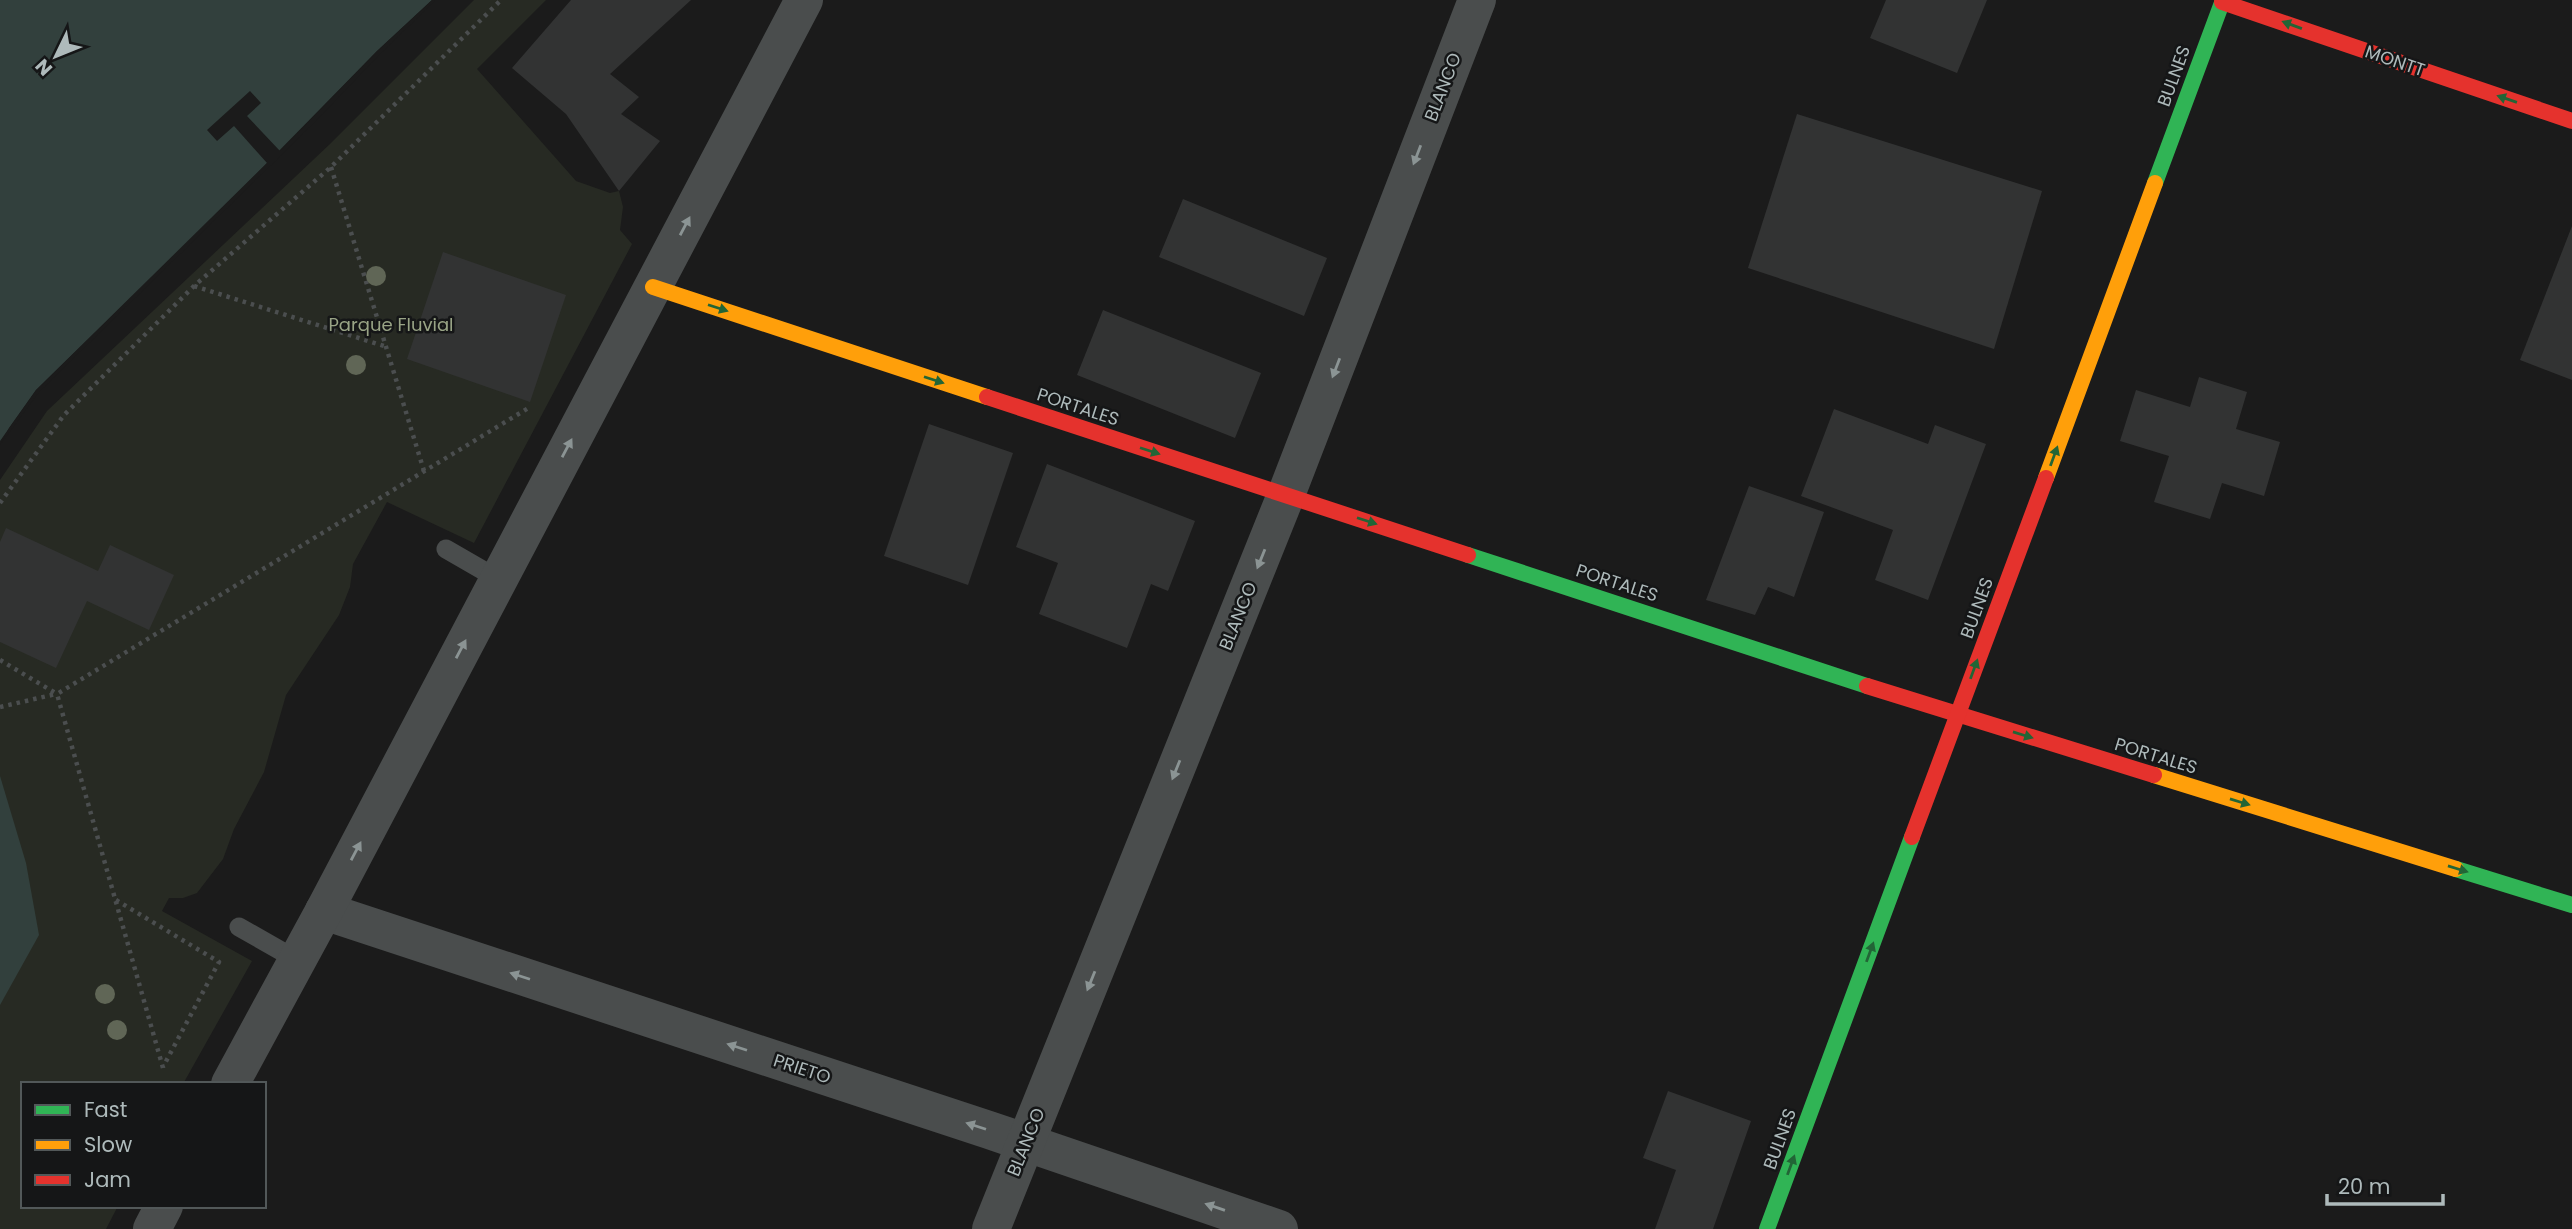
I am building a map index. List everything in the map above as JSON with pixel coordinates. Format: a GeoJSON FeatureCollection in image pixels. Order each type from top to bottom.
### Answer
{"type":"FeatureCollection","features":[{"type":"Feature","properties":{"kind":"street"},"geometry":{"type":"LineString","coordinates":[[231,1082],[804,0]]}},
{"type":"Feature","properties":{"kind":"street","name":"BLANCO"},"geometry":{"type":"LineString","coordinates":[[992,1229],[1286,495],[1477,0]]}},
{"type":"Feature","properties":{"kind":"street","name":"MONTT"},"geometry":{"type":"LineString","coordinates":[[2221,1],[2572,121]]}},
{"type":"Feature","properties":{"kind":"street","name":"BULNES"},"geometry":{"type":"LineString","coordinates":[[1767,1229],[2221,1]]}},
{"type":"Feature","properties":{"kind":"street","name":"PORTALES"},"geometry":{"type":"LineString","coordinates":[[653,287],[1958,715],[2572,905]]}},
{"type":"Feature","properties":{"kind":"street","name":"PRIETO"},"geometry":{"type":"LineString","coordinates":[[324,911],[1279,1229]]}},
{"type":"Feature","properties":{"kind":"street"},"geometry":{"type":"LineString","coordinates":[[152,1229],[163,1208]]}},
{"type":"Feature","properties":{"kind":"lane"},"geometry":{"type":"LineString","coordinates":[[446,549],[498,579]]}},
{"type":"Feature","properties":{"kind":"lane"},"geometry":{"type":"LineString","coordinates":[[239,927],[297,960]]}},
{"type":"Feature","properties":{"kind":"path"},"geometry":{"type":"LineString","coordinates":[[0,503],[64,415],[194,286],[331,167],[501,0]]}},
{"type":"Feature","properties":{"kind":"path"},"geometry":{"type":"LineString","coordinates":[[331,167],[424,471]]}},
{"type":"Feature","properties":{"kind":"path"},"geometry":{"type":"LineString","coordinates":[[194,286],[385,347]]}},
{"type":"Feature","properties":{"kind":"path"},"geometry":{"type":"LineString","coordinates":[[0,707],[57,694],[530,407]]}},
{"type":"Feature","properties":{"kind":"path"},"geometry":{"type":"LineString","coordinates":[[0,660],[57,694],[115,900],[163,1068],[219,962],[115,900]]}},
{"type":"Feature","properties":{"kind":"green space","name":"Parque Fluvial"},"geometry":{"type":"Polygon","coordinates":[[[474,0],[546,0],[477,69],[576,181],[610,193],[619,191],[623,207],[620,230],[632,244],[474,543],[387,502],[353,564],[350,587],[339,615],[286,695],[264,772],[234,829],[223,859],[197,893],[183,898],[169,898],[162,911],[252,961],[184,1082],[21,1082],[21,1208],[117,1208],[106,1229],[0,1229],[0,480],[47,411],[330,144],[474,0]]]}},
{"type":"Feature","properties":{"kind":"shaded area"},"geometry":{"type":"Polygon","coordinates":[[[0,0],[432,0],[377,51],[216,215],[36,390],[0,441],[0,0]]]}},
{"type":"Feature","properties":{"kind":"shaded area"},"geometry":{"type":"Polygon","coordinates":[[[0,776],[26,863],[39,935],[0,1005],[0,776]]]}},
{"type":"Feature","properties":{"kind":"pier"},"geometry":{"type":"Polygon","coordinates":[[[435,0],[314,123],[39,392],[0,445],[36,390],[267,163],[234,126],[217,141],[207,130],[250,91],[261,103],[247,116],[280,151],[377,51],[435,0]]]}},
{"type":"Feature","properties":{"kind":"building"},"geometry":{"type":"Polygon","coordinates":[[[571,0],[691,0],[610,74],[639,97],[621,114],[660,141],[619,191],[566,114],[512,68],[571,0]]]}},
{"type":"Feature","properties":{"kind":"building"},"geometry":{"type":"Polygon","coordinates":[[[1886,0],[1987,0],[1957,73],[1870,38],[1886,0]]]}},
{"type":"Feature","properties":{"kind":"building"},"geometry":{"type":"Polygon","coordinates":[[[1797,114],[2042,191],[1994,349],[1748,268],[1797,114]]]}},
{"type":"Feature","properties":{"kind":"building"},"geometry":{"type":"Polygon","coordinates":[[[1183,199],[1327,258],[1304,316],[1159,257],[1183,199]]]}},
{"type":"Feature","properties":{"kind":"building"},"geometry":{"type":"Polygon","coordinates":[[[2572,226],[2572,380],[2520,360],[2572,226]]]}},
{"type":"Feature","properties":{"kind":"building"},"geometry":{"type":"Polygon","coordinates":[[[443,252],[566,295],[530,402],[407,359],[443,252]]]}},
{"type":"Feature","properties":{"kind":"building"},"geometry":{"type":"Polygon","coordinates":[[[1103,310],[1261,373],[1235,438],[1077,375],[1103,310]]]}},
{"type":"Feature","properties":{"kind":"building"},"geometry":{"type":"Polygon","coordinates":[[[2199,377],[2247,392],[2236,429],[2280,442],[2264,496],[2222,483],[2210,519],[2154,502],[2169,456],[2120,441],[2136,390],[2190,407],[2199,377]]]}},
{"type":"Feature","properties":{"kind":"building"},"geometry":{"type":"Polygon","coordinates":[[[1834,409],[1928,444],[1935,425],[1986,444],[1928,600],[1875,580],[1893,530],[1801,496],[1834,409]]]}},
{"type":"Feature","properties":{"kind":"building"},"geometry":{"type":"Polygon","coordinates":[[[929,424],[1013,453],[968,585],[884,556],[929,424]]]}},
{"type":"Feature","properties":{"kind":"building"},"geometry":{"type":"Polygon","coordinates":[[[1047,464],[1195,521],[1168,591],[1151,584],[1127,648],[1039,614],[1058,563],[1016,547],[1047,464]]]}},
{"type":"Feature","properties":{"kind":"building"},"geometry":{"type":"Polygon","coordinates":[[[1749,486],[1824,512],[1794,597],[1768,587],[1755,615],[1706,600],[1749,486]]]}},
{"type":"Feature","properties":{"kind":"building"},"geometry":{"type":"Polygon","coordinates":[[[6,528],[98,571],[110,545],[174,575],[149,630],[87,601],[56,668],[0,642],[0,542],[6,528]]]}},
{"type":"Feature","properties":{"kind":"building"},"geometry":{"type":"Polygon","coordinates":[[[1668,1091],[1751,1121],[1713,1229],[1655,1229],[1676,1170],[1643,1158],[1668,1091]]]}},
{"type":"Feature","properties":{"kind":"traffic: fast"},"geometry":{"type":"LineString","coordinates":[[2155,183],[2223,0]]}},
{"type":"Feature","properties":{"kind":"traffic: fast"},"geometry":{"type":"LineString","coordinates":[[1468,555],[1867,686]]}},
{"type":"Feature","properties":{"kind":"traffic: fast"},"geometry":{"type":"LineString","coordinates":[[1767,1229],[1912,837]]}},
{"type":"Feature","properties":{"kind":"traffic: fast"},"geometry":{"type":"LineString","coordinates":[[2456,869],[2572,905]]}},
{"type":"Feature","properties":{"kind":"traffic: slow"},"geometry":{"type":"LineString","coordinates":[[2046,478],[2155,183]]}},
{"type":"Feature","properties":{"kind":"traffic: slow"},"geometry":{"type":"LineString","coordinates":[[653,287],[987,397]]}},
{"type":"Feature","properties":{"kind":"traffic: slow"},"geometry":{"type":"LineString","coordinates":[[2154,775],[2456,869]]}},
{"type":"Feature","properties":{"kind":"traffic: jam"},"geometry":{"type":"LineString","coordinates":[[2222,2],[2572,121]]}},
{"type":"Feature","properties":{"kind":"traffic: jam"},"geometry":{"type":"LineString","coordinates":[[987,397],[1468,555]]}},
{"type":"Feature","properties":{"kind":"traffic: jam"},"geometry":{"type":"LineString","coordinates":[[1912,837],[2046,478]]}},
{"type":"Feature","properties":{"kind":"traffic: jam"},"geometry":{"type":"LineString","coordinates":[[1867,686],[2154,775]]}}]}
